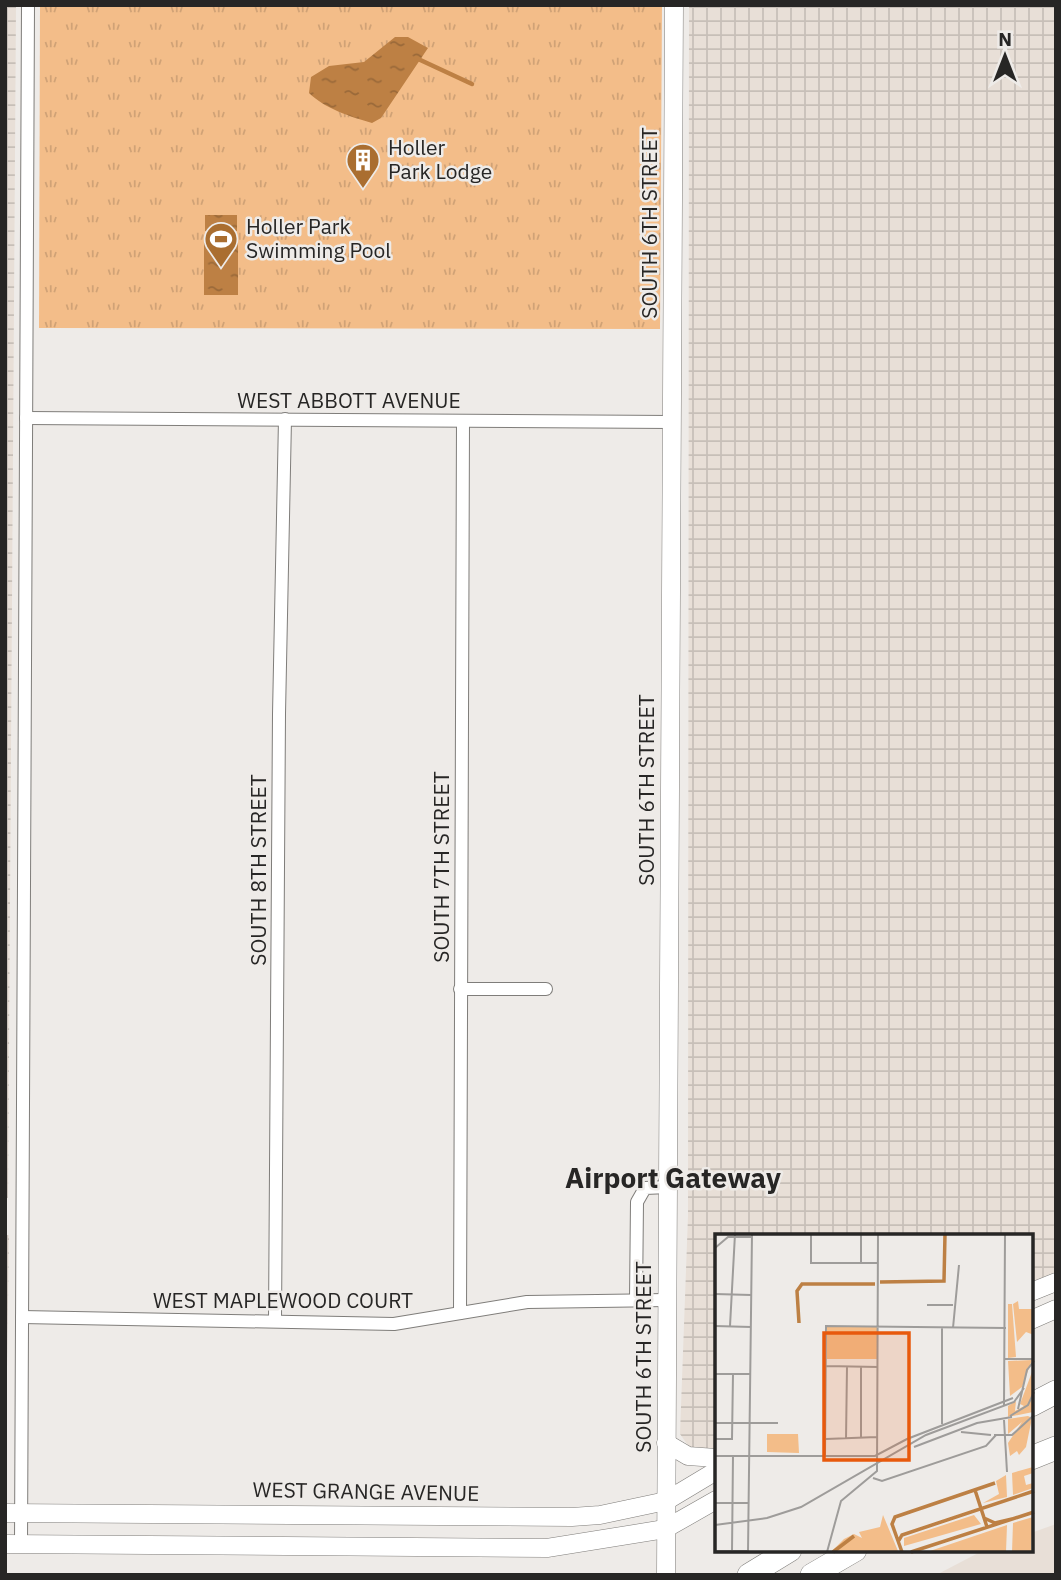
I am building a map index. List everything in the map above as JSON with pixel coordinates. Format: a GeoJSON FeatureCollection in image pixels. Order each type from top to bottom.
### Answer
{"type":"FeatureCollection","features":[{"type":"Feature","properties":{"kind":"highway"},"geometry":{"type":"LineString","coordinates":[[1033,1404],[1056,1392]]}},
{"type":"Feature","properties":{"kind":"highway"},"geometry":{"type":"LineString","coordinates":[[1033,1457],[1056,1448]]}},
{"type":"Feature","properties":{"kind":"highway"},"geometry":{"type":"LineString","coordinates":[[749,1575],[787,1552]]}},
{"type":"Feature","properties":{"kind":"highway"},"geometry":{"type":"LineString","coordinates":[[812,1575],[852,1552]]}},
{"type":"Feature","properties":{"kind":"street"},"geometry":{"type":"LineString","coordinates":[[28,5],[22,1317],[13,1544],[547,1548],[665,1528],[715,1501]]}},
{"type":"Feature","properties":{"kind":"street","name":"SOUTH 6TH STREET"},"geometry":{"type":"LineString","coordinates":[[666,1575],[674,5]]}},
{"type":"Feature","properties":{"kind":"street","name":"WEST ABBOTT AVENUE"},"geometry":{"type":"LineString","coordinates":[[26,418],[672,422]]}},
{"type":"Feature","properties":{"kind":"street","name":"SOUTH 8TH STREET"},"geometry":{"type":"LineString","coordinates":[[275,1321],[279,714],[285,419]]}},
{"type":"Feature","properties":{"kind":"street","name":"SOUTH 7TH STREET"},"geometry":{"type":"LineString","coordinates":[[460,1313],[463,421]]}},
{"type":"Feature","properties":{"kind":"street"},"geometry":{"type":"LineString","coordinates":[[460,989],[546,989]]}},
{"type":"Feature","properties":{"kind":"street"},"geometry":{"type":"LineString","coordinates":[[636,1300],[637,1202],[645,1188],[668,1187]]}},
{"type":"Feature","properties":{"kind":"street"},"geometry":{"type":"LineString","coordinates":[[1033,1292],[1056,1282]]}},
{"type":"Feature","properties":{"kind":"street","name":"WEST MAPLEWOOD COURT"},"geometry":{"type":"LineString","coordinates":[[22,1317],[394,1324],[527,1302],[667,1300]]}},
{"type":"Feature","properties":{"kind":"street"},"geometry":{"type":"LineString","coordinates":[[1033,1314],[1056,1309]]}},
{"type":"Feature","properties":{"kind":"street"},"geometry":{"type":"LineString","coordinates":[[666,1443],[688,1456],[715,1458]]}},
{"type":"Feature","properties":{"kind":"street","name":"WEST GRANGE AVENUE"},"geometry":{"type":"LineString","coordinates":[[13,1513],[546,1517],[600,1515],[666,1501],[715,1472]]}},
{"type":"Feature","properties":{"kind":"street"},"geometry":{"type":"LineString","coordinates":[[286,1514],[286,1547]]}},
{"type":"Feature","properties":{"kind":"street"},"geometry":{"type":"LineString","coordinates":[[546,1517],[547,1548]]}},
{"type":"Feature","properties":{"kind":"shaded area"},"geometry":{"type":"Polygon","coordinates":[[[5,5],[16,5],[8,1198],[5,1198],[5,5]]]}},
{"type":"Feature","properties":{"kind":"shaded area"},"geometry":{"type":"Polygon","coordinates":[[[689,5],[1056,5],[1056,1272],[1033,1281],[1033,1234],[715,1234],[715,1452],[692,1451],[680,1434],[688,1216],[689,5]]]}},
{"type":"Feature","properties":{"kind":"shaded area"},"geometry":{"type":"Polygon","coordinates":[[[5,1235],[9,1235],[5,1501],[5,1235]]]}},
{"type":"Feature","properties":{"kind":"shaded area"},"geometry":{"type":"Polygon","coordinates":[[[1056,1524],[1056,1575],[936,1575],[980,1552],[1033,1552],[1033,1532],[1056,1524]]]}},
{"type":"Feature","properties":{"kind":"green space"},"geometry":{"type":"Polygon","coordinates":[[[40,5],[662,5],[660,329],[39,328],[40,5]]]}},
{"type":"Feature","properties":{"kind":"water"},"geometry":{"type":"Polygon","coordinates":[[[395,37],[408,37],[428,48],[381,118],[372,123],[355,118],[330,108],[309,93],[311,77],[329,66],[364,62],[395,37]]]}},
{"type":"Feature","properties":{"kind":"water"},"geometry":{"type":"Polygon","coordinates":[[[205,215],[237,215],[237,231],[205,231],[205,215]]]}},
{"type":"Feature","properties":{"kind":"water","name":"Holler Park Swimming Pool"},"geometry":{"type":"Polygon","coordinates":[[[204,243],[238,243],[238,295],[204,295],[204,243]]]}},
{"type":"Feature","properties":{"kind":"waterway"},"geometry":{"type":"LineString","coordinates":[[416,58],[472,84]]}},
{"type":"Feature","properties":{"kind":"place","name":"Holler Park Lodge"},"geometry":{"type":"Point","coordinates":[363,190]}},
{"type":"Feature","properties":{"kind":"place","name":"Holler Park Swimming Pool"},"geometry":{"type":"Point","coordinates":[221,269]}},
{"type":"Feature","properties":{"kind":"district","name":"Airport Gateway"},"geometry":{"type":"Point","coordinates":[673,1178]}}]}
